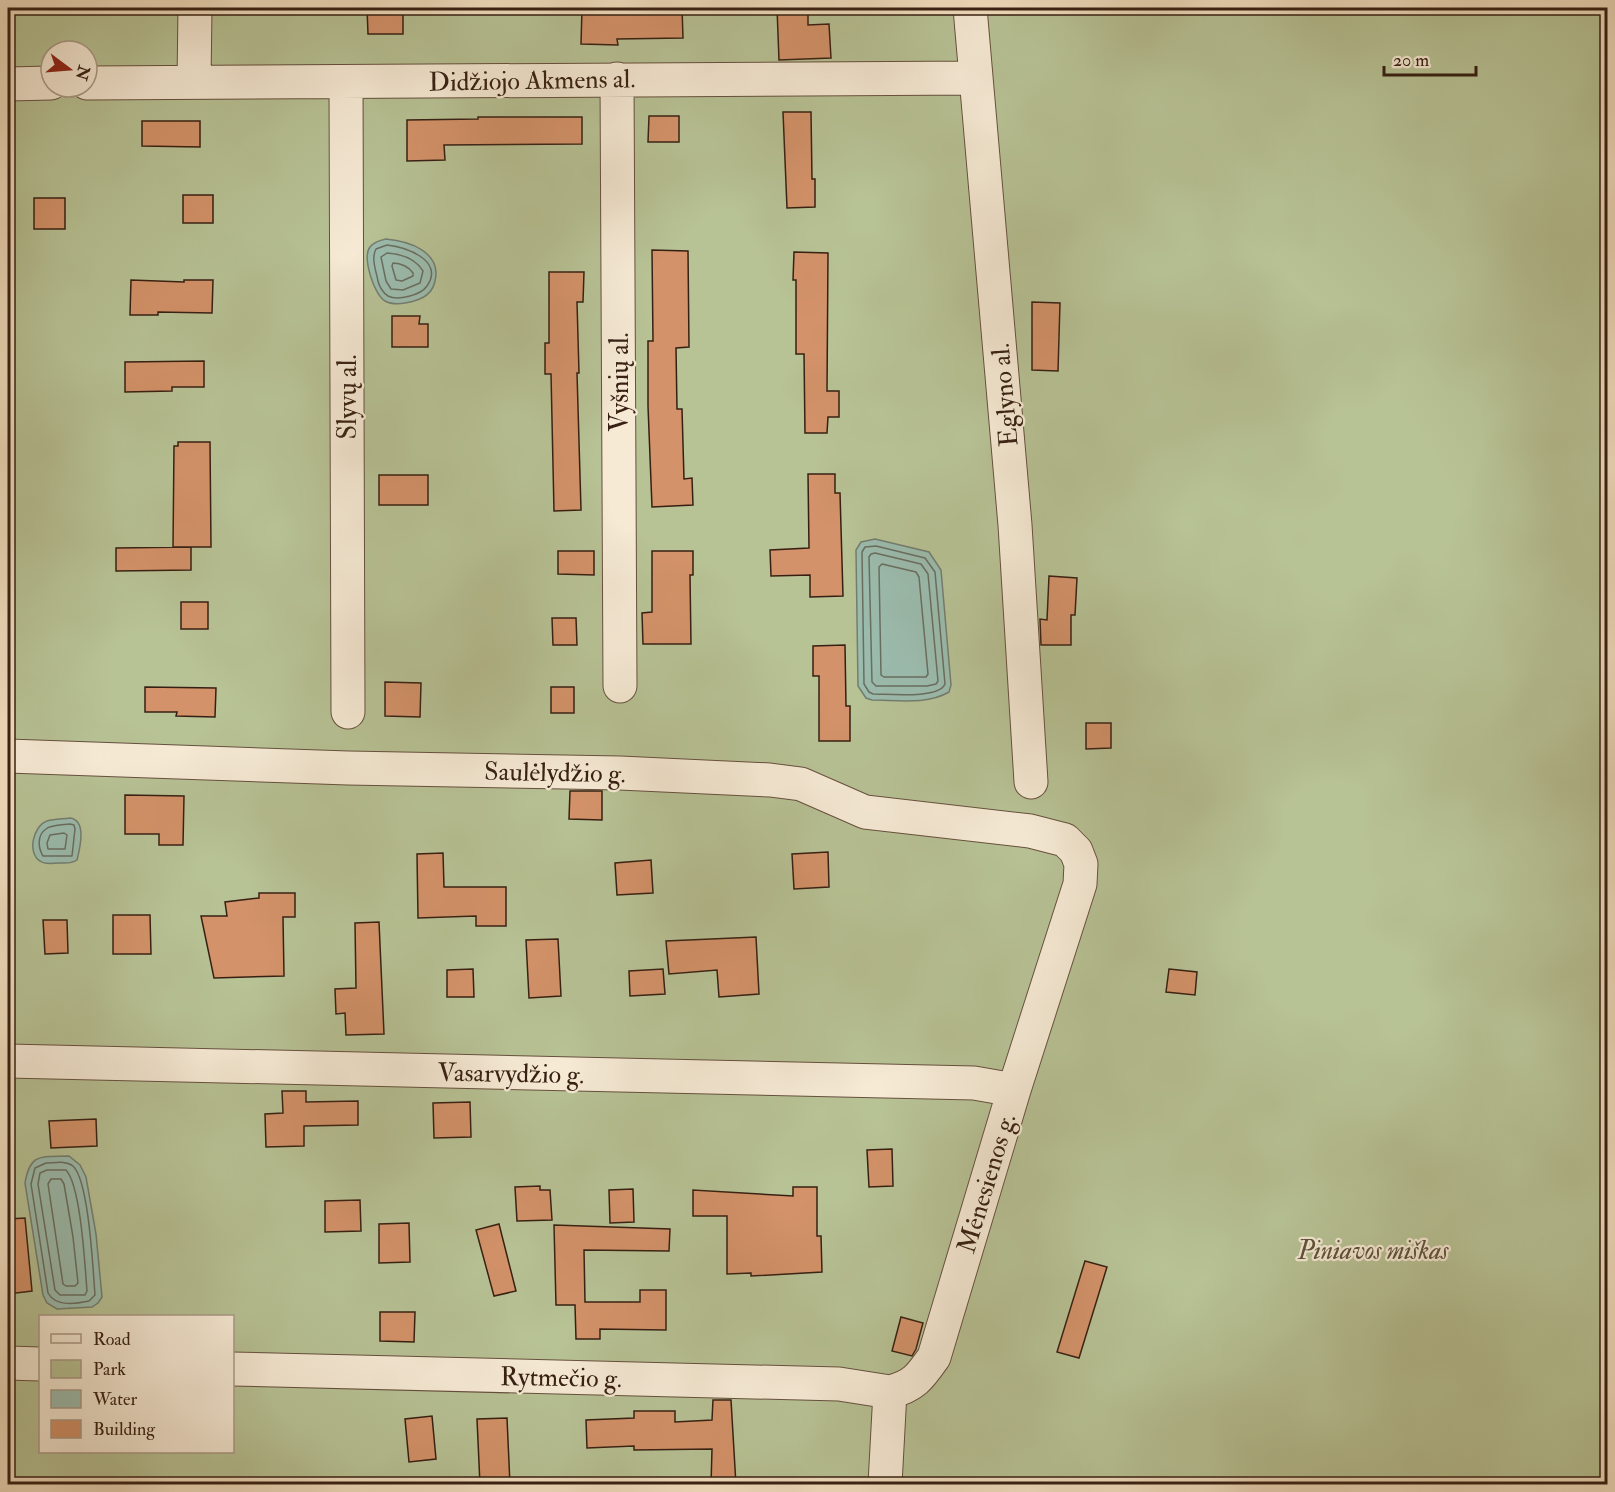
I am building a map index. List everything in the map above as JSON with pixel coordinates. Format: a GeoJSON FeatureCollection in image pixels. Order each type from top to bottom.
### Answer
{"type":"FeatureCollection","features":[{"type":"Feature","properties":{"kind":"street"},"geometry":{"type":"LineString","coordinates":[[194,82],[195,8]]}},
{"type":"Feature","properties":{"kind":"street","name":"Eglyno al."},"geometry":{"type":"LineString","coordinates":[[970,8],[1015,525],[1031,782]]}},
{"type":"Feature","properties":{"kind":"street","name":"Didžiojo Akmens al."},"geometry":{"type":"LineString","coordinates":[[99,83],[976,78]]}},
{"type":"Feature","properties":{"kind":"street","name":"Vyšnių al."},"geometry":{"type":"LineString","coordinates":[[617,79],[620,686]]}},
{"type":"Feature","properties":{"kind":"street","name":"Slyvų al."},"geometry":{"type":"LineString","coordinates":[[346,82],[348,712]]}},
{"type":"Feature","properties":{"kind":"street"},"geometry":{"type":"LineString","coordinates":[[8,84],[39,83]]}},
{"type":"Feature","properties":{"kind":"street","name":"Saulėlydžio g."},"geometry":{"type":"LineString","coordinates":[[8,756],[348,768],[620,772],[770,780],[801,784],[865,812],[1049,835],[1065,840],[1076,852],[1081,864]]}},
{"type":"Feature","properties":{"kind":"street","name":"Mėnesienos g."},"geometry":{"type":"LineString","coordinates":[[890,1392],[907,1388],[920,1376],[934,1356],[1014,1090],[1080,884],[1081,864]]}},
{"type":"Feature","properties":{"kind":"street","name":"Vasarvydžio g."},"geometry":{"type":"LineString","coordinates":[[8,1061],[974,1083],[1014,1090]]}},
{"type":"Feature","properties":{"kind":"street"},"geometry":{"type":"LineString","coordinates":[[8,1363],[39,1364]]}},
{"type":"Feature","properties":{"kind":"street","name":"Rytmečio g."},"geometry":{"type":"LineString","coordinates":[[234,1369],[839,1384],[890,1392]]}},
{"type":"Feature","properties":{"kind":"street"},"geometry":{"type":"LineString","coordinates":[[885,1485],[890,1392]]}},
{"type":"Feature","properties":{"kind":"green space","name":"Piniavos miškas"},"geometry":{"type":"Polygon","coordinates":[[[8,8],[1607,8],[1607,1484],[8,1484],[8,8]]]}},
{"type":"Feature","properties":{"kind":"water"},"geometry":{"type":"Polygon","coordinates":[[[386,239],[404,242],[422,250],[434,262],[435,281],[431,291],[426,295],[401,304],[389,303],[381,297],[370,276],[367,259],[370,247],[386,239]]]}},
{"type":"Feature","properties":{"kind":"water"},"geometry":{"type":"Polygon","coordinates":[[[875,539],[929,552],[941,570],[951,685],[949,692],[922,700],[872,700],[866,698],[858,686],[856,550],[861,542],[875,539]]]}},
{"type":"Feature","properties":{"kind":"water"},"geometry":{"type":"Polygon","coordinates":[[[70,818],[79,824],[81,835],[77,860],[66,863],[40,861],[36,857],[33,846],[38,828],[47,821],[70,818]]]}},
{"type":"Feature","properties":{"kind":"water"},"geometry":{"type":"Polygon","coordinates":[[[69,1156],[80,1165],[86,1177],[96,1234],[102,1297],[92,1307],[57,1309],[47,1303],[43,1295],[25,1183],[27,1173],[34,1161],[45,1157],[69,1156]]]}},
{"type":"Feature","properties":{"kind":"building"},"geometry":{"type":"Polygon","coordinates":[[[367,8],[403,8],[403,34],[368,34],[367,8]]]}},
{"type":"Feature","properties":{"kind":"building"},"geometry":{"type":"Polygon","coordinates":[[[582,8],[682,8],[683,38],[617,39],[618,45],[581,44],[582,8]]]}},
{"type":"Feature","properties":{"kind":"building"},"geometry":{"type":"Polygon","coordinates":[[[777,8],[808,8],[808,25],[829,24],[831,58],[779,60],[777,8]]]}},
{"type":"Feature","properties":{"kind":"building"},"geometry":{"type":"Polygon","coordinates":[[[783,112],[811,112],[812,179],[815,179],[815,207],[787,208],[783,112]]]}},
{"type":"Feature","properties":{"kind":"building"},"geometry":{"type":"Polygon","coordinates":[[[649,116],[679,116],[679,142],[648,142],[649,116]]]}},
{"type":"Feature","properties":{"kind":"building"},"geometry":{"type":"Polygon","coordinates":[[[478,117],[582,117],[582,144],[444,145],[445,160],[407,161],[407,120],[478,119],[478,117]]]}},
{"type":"Feature","properties":{"kind":"building"},"geometry":{"type":"Polygon","coordinates":[[[142,121],[200,121],[200,147],[142,146],[142,121]]]}},
{"type":"Feature","properties":{"kind":"building"},"geometry":{"type":"Polygon","coordinates":[[[183,195],[213,195],[213,223],[183,223],[183,195]]]}},
{"type":"Feature","properties":{"kind":"building"},"geometry":{"type":"Polygon","coordinates":[[[34,198],[65,198],[65,229],[34,229],[34,198]]]}},
{"type":"Feature","properties":{"kind":"building"},"geometry":{"type":"Polygon","coordinates":[[[652,250],[688,251],[689,347],[676,348],[677,409],[682,409],[684,479],[692,478],[693,505],[652,507],[648,341],[653,341],[652,250]]]}},
{"type":"Feature","properties":{"kind":"building"},"geometry":{"type":"Polygon","coordinates":[[[794,252],[828,253],[827,391],[839,391],[839,417],[828,417],[827,433],[805,433],[804,354],[796,354],[794,252]]]}},
{"type":"Feature","properties":{"kind":"building"},"geometry":{"type":"Polygon","coordinates":[[[549,272],[584,272],[583,302],[577,302],[581,510],[554,511],[551,374],[545,374],[545,343],[549,343],[549,272]]]}},
{"type":"Feature","properties":{"kind":"building"},"geometry":{"type":"Polygon","coordinates":[[[131,280],[184,282],[184,280],[213,280],[212,313],[158,312],[158,315],[130,315],[131,280]]]}},
{"type":"Feature","properties":{"kind":"building"},"geometry":{"type":"Polygon","coordinates":[[[1032,302],[1060,303],[1058,371],[1032,370],[1032,302]]]}},
{"type":"Feature","properties":{"kind":"building"},"geometry":{"type":"Polygon","coordinates":[[[392,316],[420,316],[419,324],[428,324],[428,347],[392,347],[392,316]]]}},
{"type":"Feature","properties":{"kind":"building"},"geometry":{"type":"Polygon","coordinates":[[[204,361],[204,387],[172,387],[172,391],[125,392],[125,362],[204,361]]]}},
{"type":"Feature","properties":{"kind":"building"},"geometry":{"type":"Polygon","coordinates":[[[178,442],[210,442],[211,547],[173,547],[174,446],[178,446],[178,442]]]}},
{"type":"Feature","properties":{"kind":"building"},"geometry":{"type":"Polygon","coordinates":[[[808,474],[835,474],[835,493],[840,493],[843,596],[810,597],[810,575],[771,576],[770,550],[809,548],[808,474]]]}},
{"type":"Feature","properties":{"kind":"building"},"geometry":{"type":"Polygon","coordinates":[[[379,475],[428,475],[428,505],[379,505],[379,475]]]}},
{"type":"Feature","properties":{"kind":"building"},"geometry":{"type":"Polygon","coordinates":[[[191,547],[191,570],[116,571],[116,548],[191,547]]]}},
{"type":"Feature","properties":{"kind":"building"},"geometry":{"type":"Polygon","coordinates":[[[558,551],[594,551],[594,575],[558,574],[558,551]]]}},
{"type":"Feature","properties":{"kind":"building"},"geometry":{"type":"Polygon","coordinates":[[[652,551],[693,551],[693,575],[690,575],[691,644],[643,644],[642,613],[652,612],[652,551]]]}},
{"type":"Feature","properties":{"kind":"building"},"geometry":{"type":"Polygon","coordinates":[[[1049,576],[1077,578],[1075,615],[1071,615],[1071,645],[1041,645],[1040,619],[1047,620],[1049,576]]]}},
{"type":"Feature","properties":{"kind":"building"},"geometry":{"type":"Polygon","coordinates":[[[181,602],[208,602],[208,629],[181,629],[181,602]]]}},
{"type":"Feature","properties":{"kind":"building"},"geometry":{"type":"Polygon","coordinates":[[[552,618],[576,618],[577,645],[553,645],[552,618]]]}},
{"type":"Feature","properties":{"kind":"building"},"geometry":{"type":"Polygon","coordinates":[[[845,645],[846,706],[850,706],[850,741],[819,741],[819,676],[813,676],[813,646],[845,645]]]}},
{"type":"Feature","properties":{"kind":"building"},"geometry":{"type":"Polygon","coordinates":[[[385,682],[421,683],[420,717],[385,716],[385,682]]]}},
{"type":"Feature","properties":{"kind":"building"},"geometry":{"type":"Polygon","coordinates":[[[145,687],[216,688],[215,717],[176,716],[177,712],[145,712],[145,687]]]}},
{"type":"Feature","properties":{"kind":"building"},"geometry":{"type":"Polygon","coordinates":[[[551,687],[574,687],[574,713],[551,713],[551,687]]]}},
{"type":"Feature","properties":{"kind":"building"},"geometry":{"type":"Polygon","coordinates":[[[1086,723],[1111,723],[1111,748],[1086,749],[1086,723]]]}},
{"type":"Feature","properties":{"kind":"building"},"geometry":{"type":"Polygon","coordinates":[[[570,791],[602,791],[602,820],[569,819],[570,791]]]}},
{"type":"Feature","properties":{"kind":"building"},"geometry":{"type":"Polygon","coordinates":[[[125,795],[184,796],[183,845],[159,845],[159,834],[125,834],[125,795]]]}},
{"type":"Feature","properties":{"kind":"building"},"geometry":{"type":"Polygon","coordinates":[[[828,852],[829,887],[794,889],[792,854],[828,852]]]}},
{"type":"Feature","properties":{"kind":"building"},"geometry":{"type":"Polygon","coordinates":[[[443,853],[444,887],[506,887],[506,926],[476,926],[476,916],[418,918],[417,854],[443,853]]]}},
{"type":"Feature","properties":{"kind":"building"},"geometry":{"type":"Polygon","coordinates":[[[651,860],[653,893],[617,895],[615,863],[651,860]]]}},
{"type":"Feature","properties":{"kind":"building"},"geometry":{"type":"Polygon","coordinates":[[[259,893],[295,893],[295,917],[283,917],[284,976],[214,978],[201,916],[227,916],[225,902],[259,898],[259,893]]]}},
{"type":"Feature","properties":{"kind":"building"},"geometry":{"type":"Polygon","coordinates":[[[113,915],[150,915],[151,954],[113,954],[113,915]]]}},
{"type":"Feature","properties":{"kind":"building"},"geometry":{"type":"Polygon","coordinates":[[[43,920],[67,920],[68,953],[45,954],[43,920]]]}},
{"type":"Feature","properties":{"kind":"building"},"geometry":{"type":"Polygon","coordinates":[[[379,922],[384,1034],[346,1035],[345,1013],[336,1014],[335,989],[356,988],[355,923],[379,922]]]}},
{"type":"Feature","properties":{"kind":"building"},"geometry":{"type":"Polygon","coordinates":[[[756,937],[759,994],[719,997],[717,970],[669,974],[666,941],[756,937]]]}},
{"type":"Feature","properties":{"kind":"building"},"geometry":{"type":"Polygon","coordinates":[[[558,939],[561,996],[529,998],[526,940],[558,939]]]}},
{"type":"Feature","properties":{"kind":"building"},"geometry":{"type":"Polygon","coordinates":[[[473,969],[474,997],[447,997],[447,970],[473,969]]]}},
{"type":"Feature","properties":{"kind":"building"},"geometry":{"type":"Polygon","coordinates":[[[663,969],[665,994],[630,996],[629,971],[663,969]]]}},
{"type":"Feature","properties":{"kind":"building"},"geometry":{"type":"Polygon","coordinates":[[[1169,969],[1197,972],[1195,995],[1166,992],[1169,969]]]}},
{"type":"Feature","properties":{"kind":"building"},"geometry":{"type":"Polygon","coordinates":[[[282,1091],[306,1091],[306,1102],[358,1101],[358,1125],[304,1126],[304,1146],[266,1147],[265,1114],[283,1113],[282,1091]]]}},
{"type":"Feature","properties":{"kind":"building"},"geometry":{"type":"Polygon","coordinates":[[[470,1102],[471,1137],[434,1138],[433,1103],[470,1102]]]}},
{"type":"Feature","properties":{"kind":"building"},"geometry":{"type":"Polygon","coordinates":[[[96,1119],[97,1146],[51,1148],[49,1121],[96,1119]]]}},
{"type":"Feature","properties":{"kind":"building"},"geometry":{"type":"Polygon","coordinates":[[[892,1149],[893,1186],[869,1187],[867,1150],[892,1149]]]}},
{"type":"Feature","properties":{"kind":"building"},"geometry":{"type":"Polygon","coordinates":[[[540,1186],[540,1190],[550,1190],[552,1220],[517,1221],[515,1187],[540,1186]]]}},
{"type":"Feature","properties":{"kind":"building"},"geometry":{"type":"Polygon","coordinates":[[[793,1187],[817,1187],[817,1236],[821,1236],[822,1272],[751,1276],[751,1273],[727,1274],[727,1216],[693,1216],[693,1190],[793,1196],[793,1187]]]}},
{"type":"Feature","properties":{"kind":"building"},"geometry":{"type":"Polygon","coordinates":[[[633,1189],[634,1222],[610,1223],[609,1190],[633,1189]]]}},
{"type":"Feature","properties":{"kind":"building"},"geometry":{"type":"Polygon","coordinates":[[[360,1200],[361,1231],[325,1232],[325,1201],[360,1200]]]}},
{"type":"Feature","properties":{"kind":"building"},"geometry":{"type":"Polygon","coordinates":[[[25,1218],[32,1291],[8,1294],[8,1219],[25,1218]]]}},
{"type":"Feature","properties":{"kind":"building"},"geometry":{"type":"Polygon","coordinates":[[[409,1223],[410,1262],[379,1263],[379,1224],[409,1223]]]}},
{"type":"Feature","properties":{"kind":"building"},"geometry":{"type":"Polygon","coordinates":[[[499,1224],[516,1291],[494,1296],[476,1230],[499,1224]]]}},
{"type":"Feature","properties":{"kind":"building"},"geometry":{"type":"Polygon","coordinates":[[[554,1225],[670,1229],[669,1251],[584,1250],[585,1302],[640,1302],[640,1290],[666,1290],[666,1330],[600,1329],[600,1339],[576,1339],[575,1305],[556,1305],[554,1225]]]}},
{"type":"Feature","properties":{"kind":"building"},"geometry":{"type":"Polygon","coordinates":[[[1085,1261],[1107,1267],[1079,1358],[1057,1352],[1085,1261]]]}},
{"type":"Feature","properties":{"kind":"building"},"geometry":{"type":"Polygon","coordinates":[[[380,1312],[415,1312],[414,1342],[380,1341],[380,1312]]]}},
{"type":"Feature","properties":{"kind":"building"},"geometry":{"type":"Polygon","coordinates":[[[901,1317],[923,1323],[912,1356],[892,1351],[901,1317]]]}},
{"type":"Feature","properties":{"kind":"building"},"geometry":{"type":"Polygon","coordinates":[[[713,1400],[731,1400],[736,1485],[711,1485],[712,1449],[634,1450],[634,1446],[587,1448],[586,1420],[634,1418],[634,1411],[675,1411],[675,1422],[712,1420],[713,1400]]]}},
{"type":"Feature","properties":{"kind":"building"},"geometry":{"type":"Polygon","coordinates":[[[432,1416],[436,1459],[409,1462],[405,1419],[432,1416]]]}},
{"type":"Feature","properties":{"kind":"building"},"geometry":{"type":"Polygon","coordinates":[[[507,1418],[510,1485],[480,1485],[477,1419],[507,1418]]]}}]}
